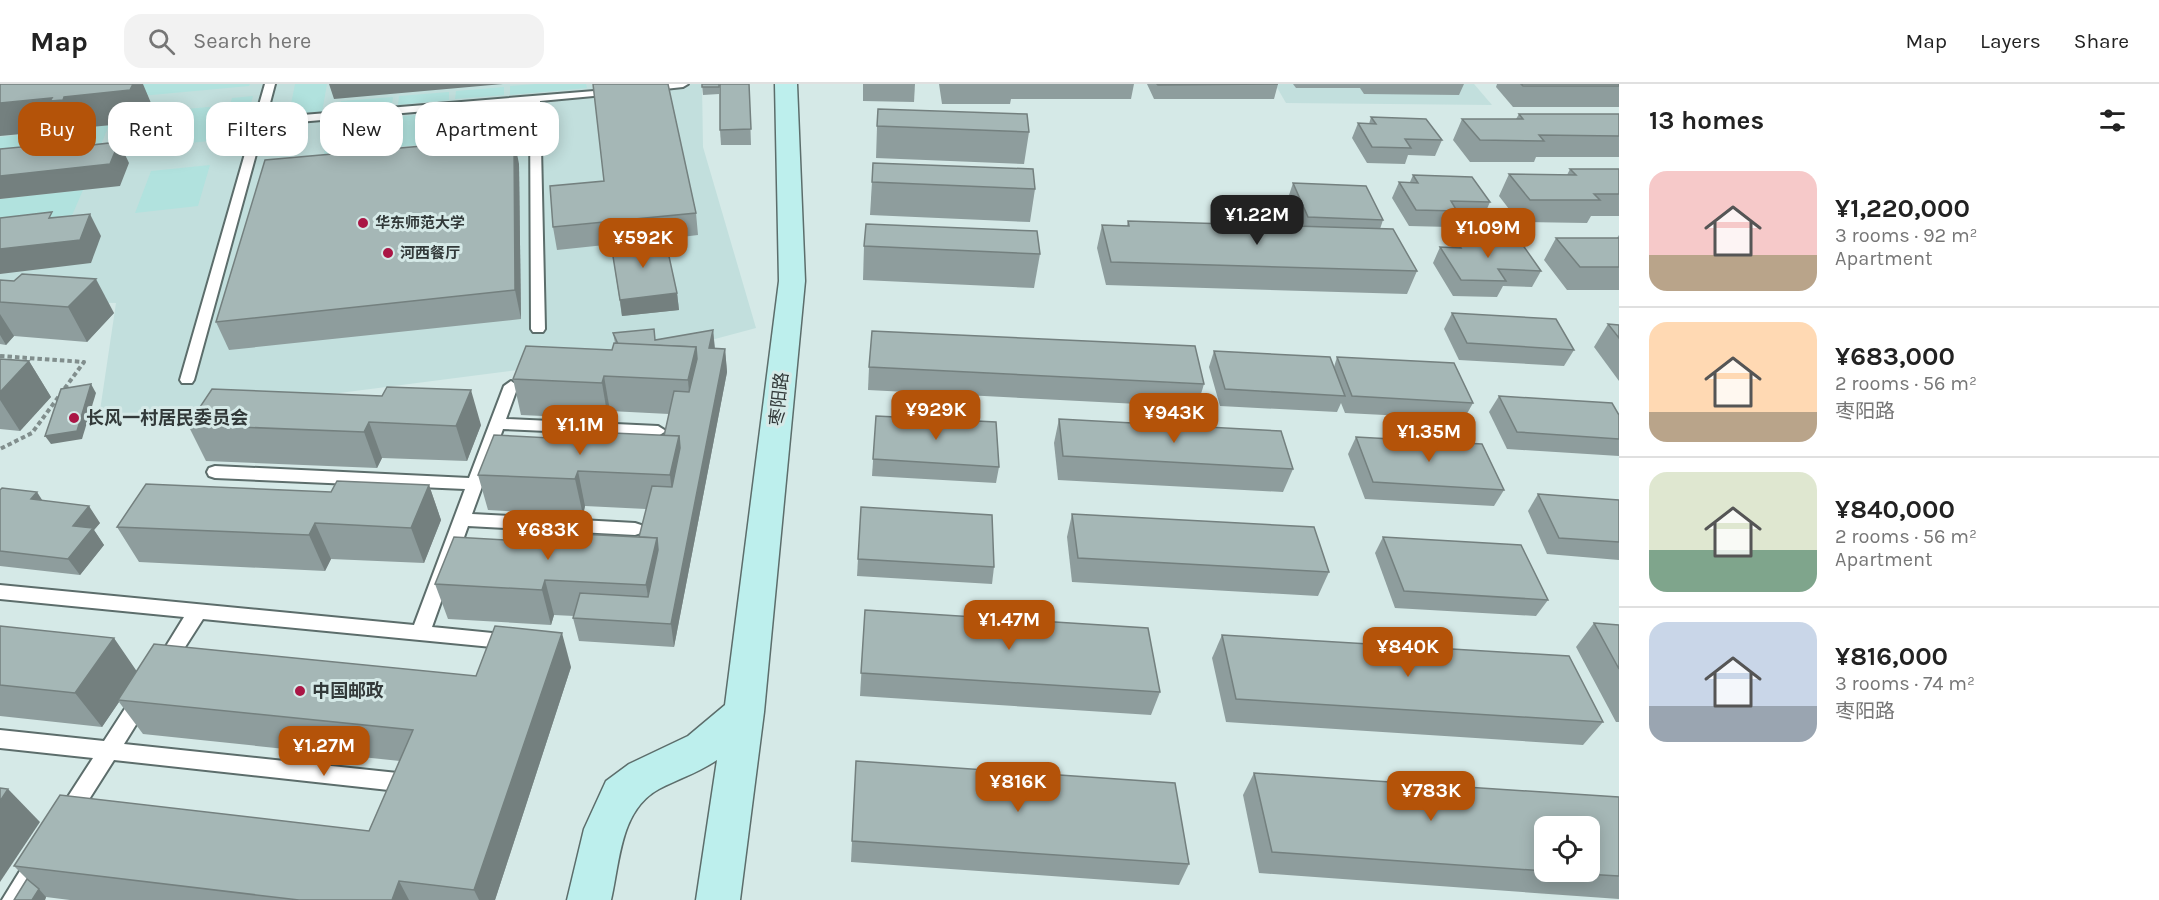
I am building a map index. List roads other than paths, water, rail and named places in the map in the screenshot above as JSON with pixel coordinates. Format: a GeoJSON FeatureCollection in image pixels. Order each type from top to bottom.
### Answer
{"type":"FeatureCollection","features":[{"type":"Feature","properties":{"kind":"street","name":"枣阳路"},"geometry":{"type":"LineString","coordinates":[[718,900],[744,712],[792,281],[786,84]]}},
{"type":"Feature","properties":{"kind":"street"},"geometry":{"type":"LineString","coordinates":[[589,900],[610,812],[621,794],[638,780],[685,758],[716,740],[744,712]]}},
{"type":"Feature","properties":{"kind":"lane"},"geometry":{"type":"LineString","coordinates":[[265,102],[270,84]]}},
{"type":"Feature","properties":{"kind":"lane"},"geometry":{"type":"LineString","coordinates":[[308,118],[683,84]]}},
{"type":"Feature","properties":{"kind":"lane"},"geometry":{"type":"LineString","coordinates":[[535,98],[538,329]]}},
{"type":"Feature","properties":{"kind":"lane"},"geometry":{"type":"LineString","coordinates":[[187,380],[250,156]]}},
{"type":"Feature","properties":{"kind":"lane"},"geometry":{"type":"LineString","coordinates":[[420,633],[475,484],[497,435],[511,386]]}},
{"type":"Feature","properties":{"kind":"lane"},"geometry":{"type":"LineString","coordinates":[[497,435],[658,431]]}},
{"type":"Feature","properties":{"kind":"lane"},"geometry":{"type":"LineString","coordinates":[[215,472],[475,484]]}},
{"type":"Feature","properties":{"kind":"lane"},"geometry":{"type":"LineString","coordinates":[[461,520],[635,529]]}},
{"type":"Feature","properties":{"kind":"lane"},"geometry":{"type":"LineString","coordinates":[[454,540],[477,541]]}},
{"type":"Feature","properties":{"kind":"lane"},"geometry":{"type":"LineString","coordinates":[[0,592],[534,644]]}},
{"type":"Feature","properties":{"kind":"lane"},"geometry":{"type":"LineString","coordinates":[[14,900],[198,611]]}},
{"type":"Feature","properties":{"kind":"lane"},"geometry":{"type":"LineString","coordinates":[[0,739],[407,783]]}},
{"type":"Feature","properties":{"kind":"place","name":"华东师范大学"},"geometry":{"type":"Point","coordinates":[363,223]}},
{"type":"Feature","properties":{"kind":"place","name":"河西餐厅"},"geometry":{"type":"Point","coordinates":[388,253]}},
{"type":"Feature","properties":{"kind":"place","name":"长风一村居民委员会"},"geometry":{"type":"Point","coordinates":[74,418]}},
{"type":"Feature","properties":{"kind":"place","name":"中国邮政"},"geometry":{"type":"Point","coordinates":[300,691]}}]}
